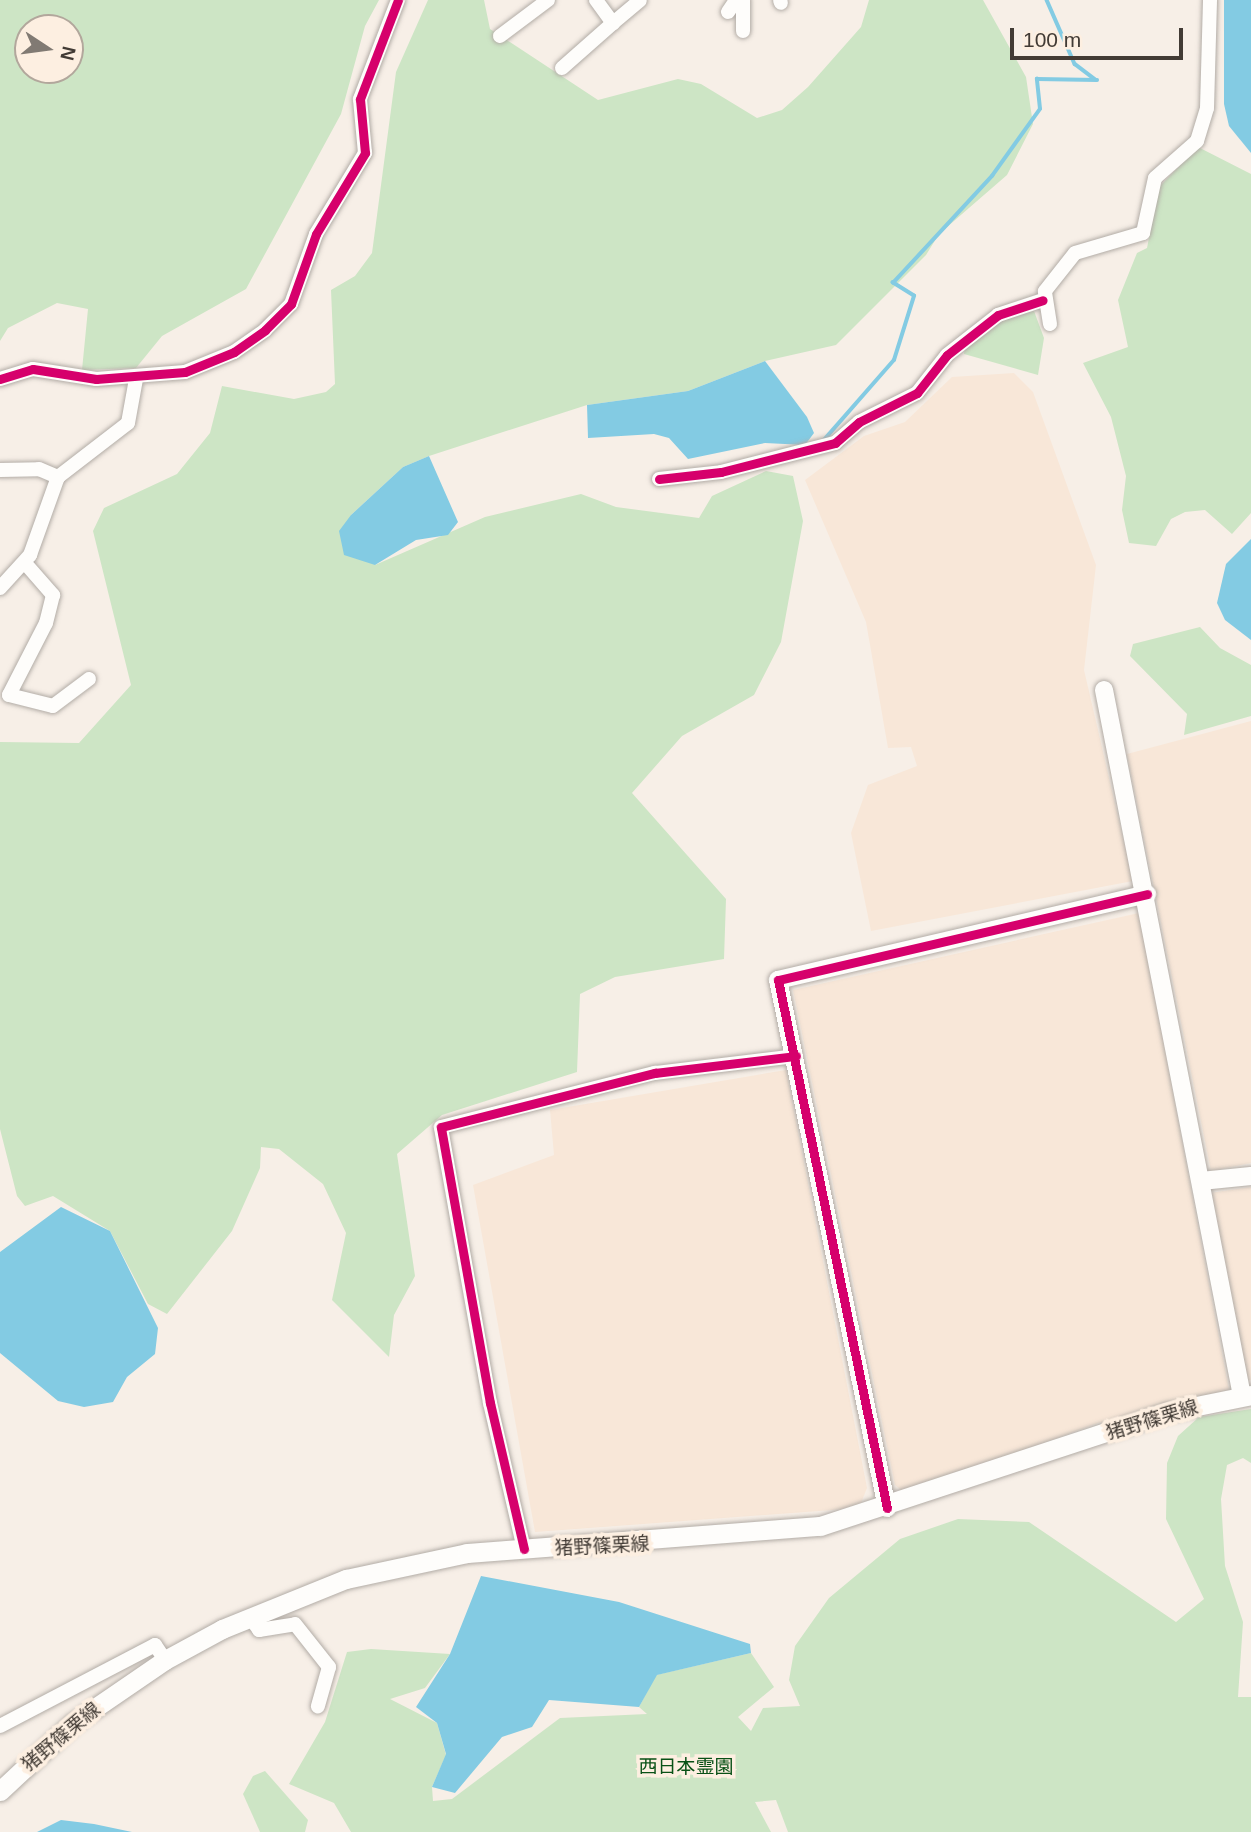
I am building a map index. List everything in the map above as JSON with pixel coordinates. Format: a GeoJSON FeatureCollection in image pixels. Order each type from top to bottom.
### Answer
{"type":"FeatureCollection","features":[{"type":"Feature","properties":{"kind":"main road","name":"猪野篠栗線"},"geometry":{"type":"LineString","coordinates":[[0,1791],[73,1723],[165,1660],[250,1617],[409,1561],[524,1549],[773,1533],[887,1508],[1167,1412],[1247,1395]]}},
{"type":"Feature","properties":{"kind":"street"},"geometry":{"type":"LineString","coordinates":[[0,379],[33,369],[136,379],[210,364],[265,330],[291,304],[316,234],[365,153],[360,99],[398,0]]}},
{"type":"Feature","properties":{"kind":"street"},"geometry":{"type":"LineString","coordinates":[[500,36],[548,0]]}},
{"type":"Feature","properties":{"kind":"street"},"geometry":{"type":"LineString","coordinates":[[596,0],[613,23]]}},
{"type":"Feature","properties":{"kind":"street"},"geometry":{"type":"LineString","coordinates":[[562,68],[640,0]]}},
{"type":"Feature","properties":{"kind":"street"},"geometry":{"type":"LineString","coordinates":[[743,0],[743,31]]}},
{"type":"Feature","properties":{"kind":"street"},"geometry":{"type":"LineString","coordinates":[[659,479],[721,472],[835,443],[859,422],[917,393],[947,355],[998,315],[1043,300],[1075,253],[1143,233],[1156,178],[1198,141],[1207,108],[1210,0]]}},
{"type":"Feature","properties":{"kind":"street"},"geometry":{"type":"LineString","coordinates":[[1043,300],[1050,324]]}},
{"type":"Feature","properties":{"kind":"street"},"geometry":{"type":"LineString","coordinates":[[0,588],[24,563],[58,477],[128,423],[136,379]]}},
{"type":"Feature","properties":{"kind":"street"},"geometry":{"type":"LineString","coordinates":[[0,470],[39,469],[58,477]]}},
{"type":"Feature","properties":{"kind":"street"},"geometry":{"type":"LineString","coordinates":[[24,563],[53,595],[46,623],[9,695],[52,706],[89,679]]}},
{"type":"Feature","properties":{"kind":"street"},"geometry":{"type":"LineString","coordinates":[[1104,690],[1147,894],[1201,1181],[1247,1395]]}},
{"type":"Feature","properties":{"kind":"street"},"geometry":{"type":"LineString","coordinates":[[887,1508],[796,1056],[778,980],[1147,894]]}},
{"type":"Feature","properties":{"kind":"street"},"geometry":{"type":"LineString","coordinates":[[524,1549],[490,1403],[441,1128],[655,1073],[796,1056]]}},
{"type":"Feature","properties":{"kind":"street"},"geometry":{"type":"LineString","coordinates":[[1201,1181],[1251,1176]]}},
{"type":"Feature","properties":{"kind":"street"},"geometry":{"type":"LineString","coordinates":[[250,1617],[259,1629],[295,1624],[329,1667],[318,1706]]}},
{"type":"Feature","properties":{"kind":"street"},"geometry":{"type":"LineString","coordinates":[[0,1726],[155,1645],[165,1660]]}},
{"type":"Feature","properties":{"kind":"shaded area"},"geometry":{"type":"Polygon","coordinates":[[[1014,373],[1033,392],[1096,565],[1084,670],[1133,881],[871,931],[851,833],[868,785],[917,766],[911,747],[888,748],[866,622],[805,480],[864,436],[905,422],[952,377],[1014,373]]]}},
{"type":"Feature","properties":{"kind":"shaded area"},"geometry":{"type":"Polygon","coordinates":[[[1251,721],[1251,1163],[1211,1171],[1127,754],[1251,721]]]}},
{"type":"Feature","properties":{"kind":"shaded area"},"geometry":{"type":"Polygon","coordinates":[[[1139,913],[1229,1390],[1098,1423],[906,1494],[895,1485],[793,990],[1139,913]]]}},
{"type":"Feature","properties":{"kind":"shaded area"},"geometry":{"type":"Polygon","coordinates":[[[786,1070],[867,1488],[859,1508],[535,1532],[473,1185],[554,1155],[550,1110],[786,1070]]]}},
{"type":"Feature","properties":{"kind":"shaded area"},"geometry":{"type":"Polygon","coordinates":[[[1251,1187],[1251,1380],[1247,1380],[1210,1193],[1251,1187]]]}},
{"type":"Feature","properties":{"kind":"green space"},"geometry":{"type":"Polygon","coordinates":[[[0,0],[379,0],[365,26],[341,114],[246,289],[162,336],[136,368],[82,370],[88,309],[57,303],[8,328],[0,341],[0,0]]]}},
{"type":"Feature","properties":{"kind":"green space"},"geometry":{"type":"Polygon","coordinates":[[[428,0],[484,0],[490,29],[598,100],[678,79],[701,84],[757,118],[782,110],[808,87],[861,27],[869,0],[983,0],[1026,77],[1033,124],[1007,175],[939,234],[926,255],[836,345],[765,361],[688,391],[587,405],[429,456],[403,467],[351,515],[375,565],[485,517],[581,494],[616,507],[699,518],[712,496],[766,471],[793,476],[803,521],[781,642],[754,695],[682,736],[632,793],[726,899],[724,959],[615,977],[580,994],[577,1072],[442,1115],[397,1154],[415,1276],[394,1315],[389,1357],[332,1300],[346,1233],[323,1184],[279,1149],[261,1147],[260,1168],[232,1231],[167,1314],[148,1304],[110,1231],[53,1196],[25,1206],[17,1196],[0,1129],[0,742],[79,743],[131,685],[93,531],[104,508],[177,474],[210,433],[222,386],[294,399],[326,392],[335,384],[331,290],[355,276],[372,253],[396,72],[428,0]]]}},
{"type":"Feature","properties":{"kind":"green space"},"geometry":{"type":"Polygon","coordinates":[[[1198,147],[1251,174],[1251,513],[1232,534],[1205,510],[1185,512],[1171,519],[1156,546],[1129,543],[1122,510],[1126,476],[1111,417],[1083,363],[1128,347],[1118,300],[1137,253],[1147,248],[1159,187],[1198,147]]]}},
{"type":"Feature","properties":{"kind":"green space"},"geometry":{"type":"Polygon","coordinates":[[[1034,311],[1044,338],[1038,375],[964,354],[965,345],[1001,319],[1034,311]]]}},
{"type":"Feature","properties":{"kind":"green space"},"geometry":{"type":"Polygon","coordinates":[[[1200,627],[1220,648],[1251,665],[1251,716],[1184,735],[1187,714],[1130,656],[1133,644],[1200,627]]]}},
{"type":"Feature","properties":{"kind":"green space","name":"西日本霊園"},"geometry":{"type":"Polygon","coordinates":[[[1251,1409],[1251,1463],[1243,1458],[1227,1465],[1221,1499],[1225,1566],[1243,1622],[1238,1697],[1251,1697],[1251,1832],[788,1832],[776,1800],[755,1802],[771,1832],[351,1832],[334,1803],[289,1784],[325,1722],[347,1652],[371,1649],[450,1654],[425,1688],[390,1699],[437,1723],[446,1755],[432,1787],[433,1801],[452,1799],[560,1718],[647,1714],[639,1707],[656,1675],[751,1653],[774,1687],[738,1717],[751,1731],[763,1708],[800,1706],[789,1680],[795,1646],[829,1598],[900,1539],[958,1519],[1029,1522],[1176,1622],[1204,1599],[1166,1519],[1167,1463],[1178,1436],[1199,1417],[1251,1409]]]}},
{"type":"Feature","properties":{"kind":"green space"},"geometry":{"type":"Polygon","coordinates":[[[265,1771],[308,1820],[305,1832],[260,1832],[243,1794],[253,1776],[265,1771]]]}},
{"type":"Feature","properties":{"kind":"water"},"geometry":{"type":"Polygon","coordinates":[[[1224,0],[1251,0],[1251,153],[1229,126],[1224,104],[1224,0]]]}},
{"type":"Feature","properties":{"kind":"water"},"geometry":{"type":"Polygon","coordinates":[[[765,361],[807,417],[814,433],[805,445],[765,443],[688,459],[669,438],[654,434],[588,438],[587,405],[688,391],[765,361]]]}},
{"type":"Feature","properties":{"kind":"water"},"geometry":{"type":"Polygon","coordinates":[[[429,456],[458,522],[448,535],[416,540],[375,565],[344,555],[339,531],[351,515],[403,467],[429,456]]]}},
{"type":"Feature","properties":{"kind":"water"},"geometry":{"type":"Polygon","coordinates":[[[1251,539],[1251,640],[1225,620],[1217,603],[1226,564],[1251,539]]]}},
{"type":"Feature","properties":{"kind":"water"},"geometry":{"type":"Polygon","coordinates":[[[61,1207],[110,1231],[158,1328],[155,1354],[127,1377],[113,1402],[84,1407],[58,1401],[0,1353],[0,1252],[61,1207]]]}},
{"type":"Feature","properties":{"kind":"water"},"geometry":{"type":"Polygon","coordinates":[[[481,1576],[619,1602],[750,1644],[751,1653],[657,1675],[639,1707],[549,1700],[532,1727],[502,1737],[455,1793],[432,1787],[446,1754],[437,1723],[416,1707],[450,1654],[481,1576]]]}},
{"type":"Feature","properties":{"kind":"water"},"geometry":{"type":"Polygon","coordinates":[[[61,1820],[94,1824],[132,1832],[37,1832],[61,1820]]]}},
{"type":"Feature","properties":{"kind":"waterway"},"geometry":{"type":"LineString","coordinates":[[1047,0],[1075,64],[1095,79]]}},
{"type":"Feature","properties":{"kind":"waterway"},"geometry":{"type":"LineString","coordinates":[[824,440],[894,360],[914,296],[893,283],[992,176],[1040,109],[1037,79],[1097,80]]}},
{"type":"Feature","properties":{"kind":"cycle path"},"geometry":{"type":"LineString","coordinates":[[0,379],[33,369],[96,379],[185,372],[234,352],[265,330],[291,304],[316,234],[365,153],[360,99],[398,0]]}},
{"type":"Feature","properties":{"kind":"cycle path"},"geometry":{"type":"LineString","coordinates":[[659,479],[721,472],[835,443],[859,422],[917,393],[947,355],[998,315],[1043,300]]}},
{"type":"Feature","properties":{"kind":"cycle path"},"geometry":{"type":"LineString","coordinates":[[887,1508],[778,980],[1147,894]]}},
{"type":"Feature","properties":{"kind":"cycle path"},"geometry":{"type":"LineString","coordinates":[[524,1549],[490,1403],[441,1127],[655,1073],[796,1056]]}}]}
